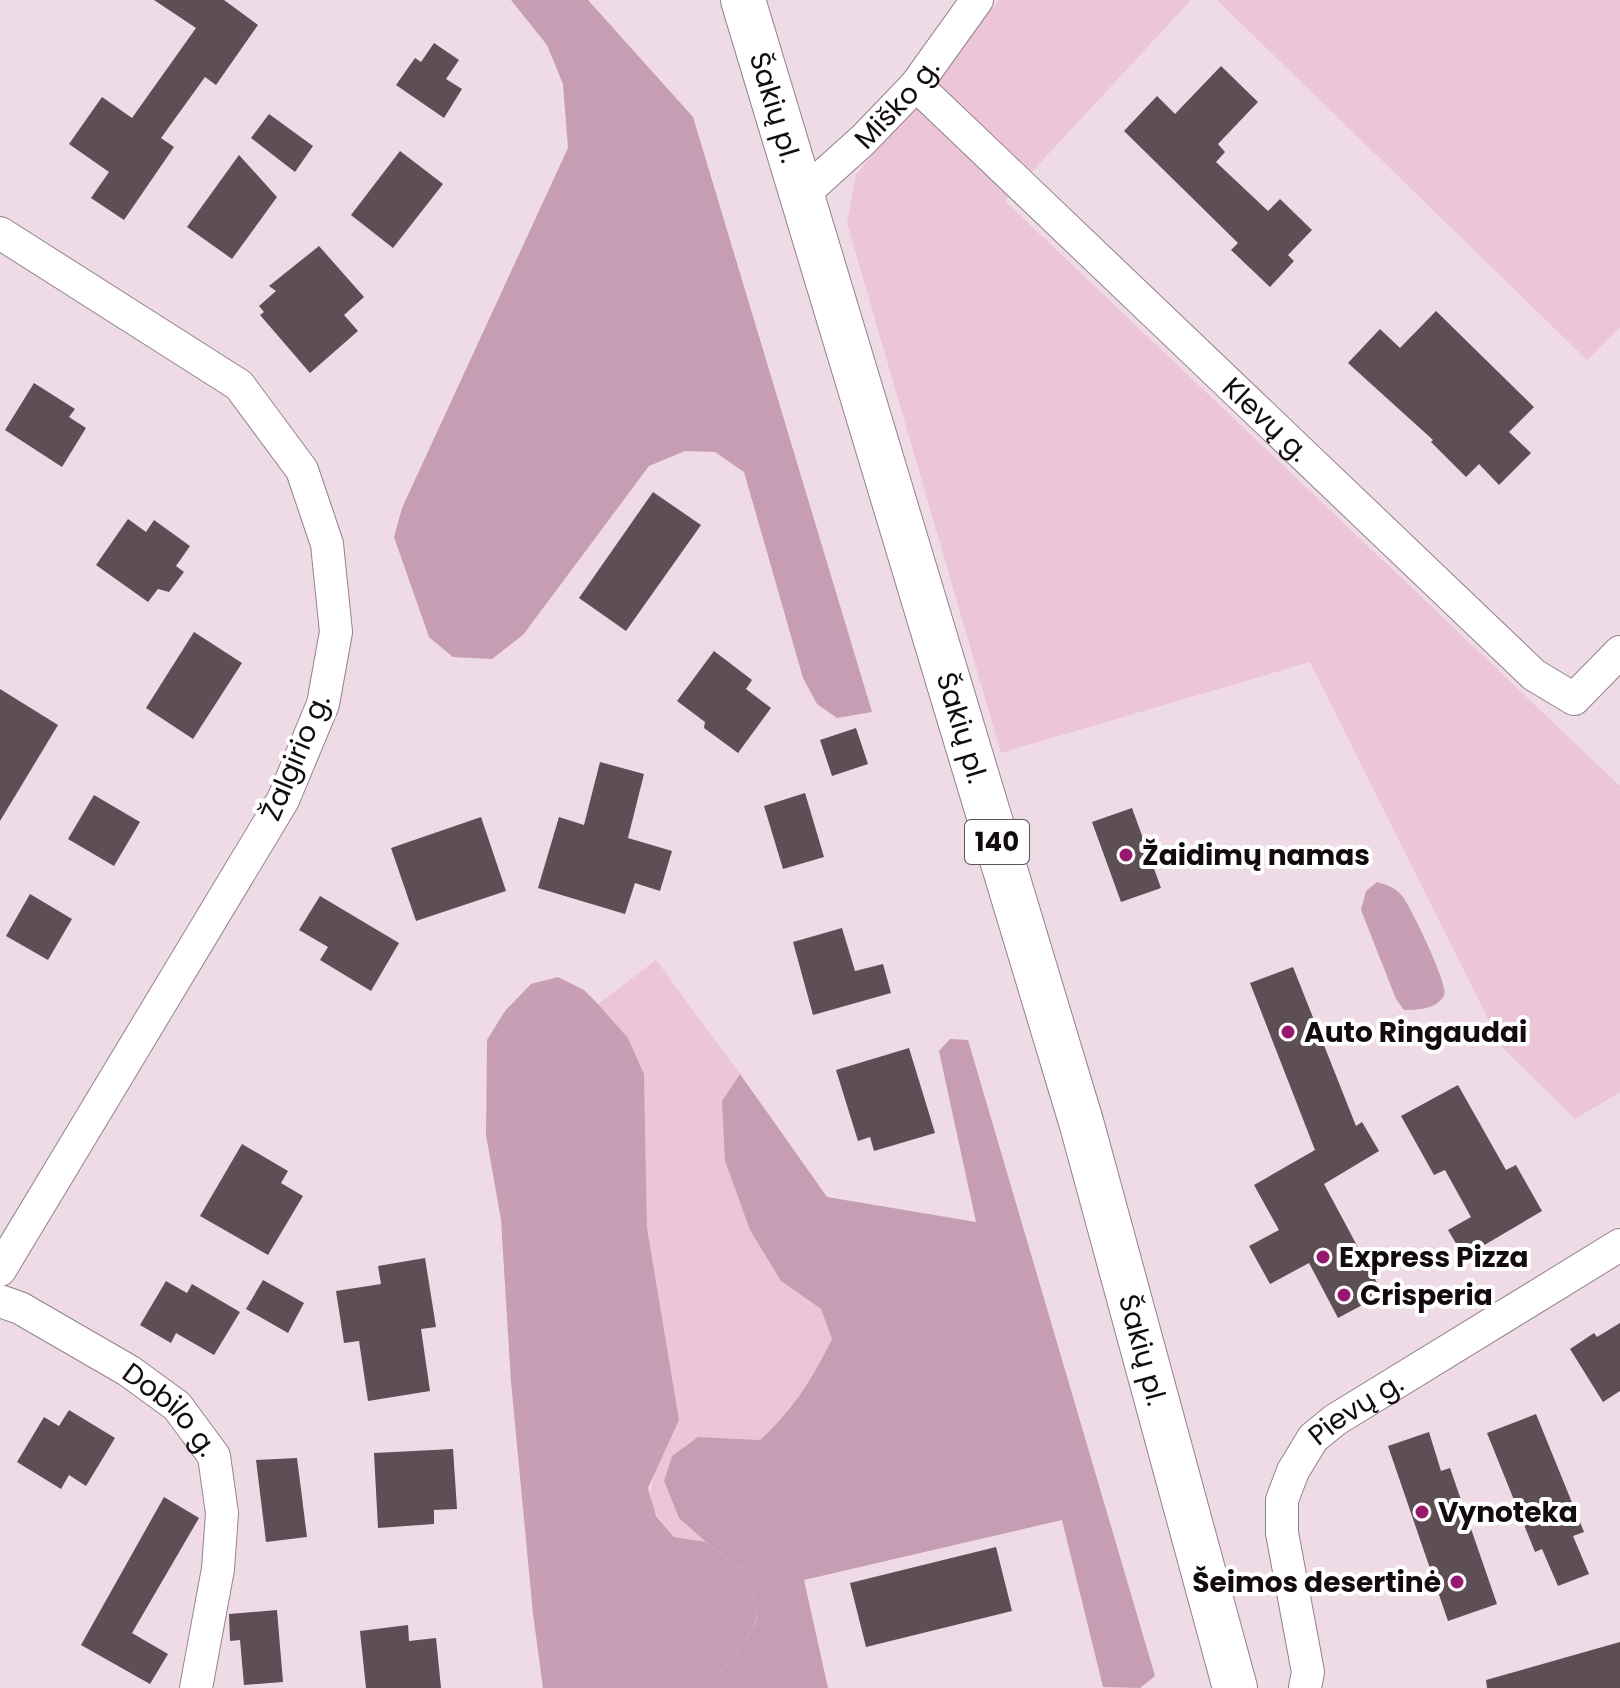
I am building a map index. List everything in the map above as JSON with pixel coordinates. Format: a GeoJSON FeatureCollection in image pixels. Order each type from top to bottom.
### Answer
{"type":"FeatureCollection","features":[{"type":"Feature","properties":{"kind":"main road","name":"Šakių pl."},"geometry":{"type":"LineString","coordinates":[[743,0],[1082,1125],[1235,1688]]}},
{"type":"Feature","properties":{"kind":"street","name":"Miško g."},"geometry":{"type":"LineString","coordinates":[[802,195],[863,140],[916,85],[977,0]]}},
{"type":"Feature","properties":{"kind":"street","name":"Klevų g."},"geometry":{"type":"LineString","coordinates":[[916,85],[1534,675],[1574,699],[1620,652]]}},
{"type":"Feature","properties":{"kind":"street","name":"Žalgirio g."},"geometry":{"type":"LineString","coordinates":[[0,233],[239,385],[302,470],[327,544],[336,632],[323,704],[283,800],[0,1270]]}},
{"type":"Feature","properties":{"kind":"street","name":"Pievų g."},"geometry":{"type":"LineString","coordinates":[[1305,1688],[1308,1672],[1282,1533],[1282,1500],[1293,1471],[1313,1438],[1335,1420],[1620,1245]]}},
{"type":"Feature","properties":{"kind":"street","name":"Dobilo g."},"geometry":{"type":"LineString","coordinates":[[0,1301],[20,1308],[129,1371],[177,1406],[214,1456],[222,1513],[218,1569],[196,1688]]}},
{"type":"Feature","properties":{"kind":"shaded area"},"geometry":{"type":"Polygon","coordinates":[[[511,0],[588,0],[693,117],[872,712],[837,718],[817,704],[803,678],[744,472],[715,452],[685,451],[649,466],[523,635],[492,659],[453,657],[429,637],[394,537],[402,508],[568,148],[563,84],[547,45],[511,0]]]}},
{"type":"Feature","properties":{"kind":"shaded area"},"geometry":{"type":"Polygon","coordinates":[[[999,0],[1191,0],[1005,201],[1620,786],[1620,1092],[1575,1119],[1502,1047],[1310,662],[1001,753],[847,223],[856,175],[999,0]]]}},
{"type":"Feature","properties":{"kind":"shaded area"},"geometry":{"type":"Polygon","coordinates":[[[1217,0],[1620,0],[1620,327],[1587,360],[1217,0]]]}},
{"type":"Feature","properties":{"kind":"shaded area"},"geometry":{"type":"Polygon","coordinates":[[[1377,882],[1392,887],[1403,897],[1429,947],[1444,990],[1441,1000],[1432,1006],[1404,1010],[1396,999],[1361,910],[1366,891],[1377,882]]]}},
{"type":"Feature","properties":{"kind":"shaded area"},"geometry":{"type":"Polygon","coordinates":[[[656,960],[740,1074],[722,1101],[781,1281],[821,1309],[832,1339],[801,1393],[760,1440],[698,1437],[672,1456],[664,1481],[679,1518],[706,1542],[674,1537],[658,1517],[651,1501],[652,1483],[660,1459],[647,1228],[644,1074],[628,1038],[598,1004],[656,960]]]}},
{"type":"Feature","properties":{"kind":"shaded area"},"geometry":{"type":"Polygon","coordinates":[[[558,977],[584,990],[598,1004],[628,1038],[644,1074],[647,1228],[679,1420],[648,1488],[656,1516],[674,1537],[706,1542],[742,1568],[753,1593],[758,1617],[748,1638],[708,1688],[543,1688],[511,1382],[501,1220],[486,1135],[487,1040],[505,1011],[531,984],[558,977]]]}},
{"type":"Feature","properties":{"kind":"shaded area"},"geometry":{"type":"Polygon","coordinates":[[[950,1039],[968,1040],[1155,1676],[1140,1688],[1103,1687],[1062,1520],[804,1580],[828,1688],[708,1688],[748,1638],[758,1618],[753,1593],[742,1568],[679,1518],[664,1481],[672,1456],[698,1437],[760,1440],[801,1393],[832,1339],[821,1309],[781,1281],[750,1230],[725,1161],[722,1101],[740,1074],[827,1197],[976,1222],[939,1051],[950,1039]]]}},
{"type":"Feature","properties":{"kind":"building"},"geometry":{"type":"Polygon","coordinates":[[[154,0],[224,0],[258,25],[216,85],[205,77],[161,138],[174,147],[124,220],[91,198],[109,172],[69,144],[102,97],[132,118],[196,28],[154,0]]]}},
{"type":"Feature","properties":{"kind":"building"},"geometry":{"type":"Polygon","coordinates":[[[434,43],[459,60],[446,79],[462,89],[444,118],[396,85],[415,58],[421,62],[434,43]]]}},
{"type":"Feature","properties":{"kind":"building"},"geometry":{"type":"Polygon","coordinates":[[[1221,66],[1258,102],[1218,144],[1225,152],[1216,162],[1268,211],[1280,199],[1312,230],[1288,255],[1294,261],[1270,287],[1231,250],[1238,243],[1124,131],[1157,96],[1175,114],[1221,66]]]}},
{"type":"Feature","properties":{"kind":"building"},"geometry":{"type":"Polygon","coordinates":[[[269,114],[313,146],[295,172],[251,138],[269,114]]]}},
{"type":"Feature","properties":{"kind":"building"},"geometry":{"type":"Polygon","coordinates":[[[400,151],[443,184],[393,248],[351,215],[400,151]]]}},
{"type":"Feature","properties":{"kind":"building"},"geometry":{"type":"Polygon","coordinates":[[[239,155],[277,197],[232,259],[187,227],[239,155]]]}},
{"type":"Feature","properties":{"kind":"building"},"geometry":{"type":"Polygon","coordinates":[[[319,246],[364,297],[344,315],[358,331],[310,373],[260,315],[264,312],[259,306],[276,291],[269,286],[319,246]]]}},
{"type":"Feature","properties":{"kind":"building"},"geometry":{"type":"Polygon","coordinates":[[[1436,311],[1534,407],[1509,432],[1531,453],[1499,485],[1479,464],[1466,477],[1431,442],[1433,440],[1348,363],[1380,329],[1400,348],[1436,311]]]}},
{"type":"Feature","properties":{"kind":"building"},"geometry":{"type":"Polygon","coordinates":[[[34,383],[75,409],[69,417],[86,428],[62,467],[5,430],[34,383]]]}},
{"type":"Feature","properties":{"kind":"building"},"geometry":{"type":"Polygon","coordinates":[[[653,492],[701,525],[626,631],[579,598],[653,492]]]}},
{"type":"Feature","properties":{"kind":"building"},"geometry":{"type":"Polygon","coordinates":[[[128,519],[146,532],[154,520],[190,546],[176,566],[184,572],[169,592],[158,589],[148,602],[96,565],[128,519]]]}},
{"type":"Feature","properties":{"kind":"building"},"geometry":{"type":"Polygon","coordinates":[[[194,632],[242,663],[193,739],[146,708],[194,632]]]}},
{"type":"Feature","properties":{"kind":"building"},"geometry":{"type":"Polygon","coordinates":[[[714,651],[752,680],[746,689],[771,708],[738,753],[704,728],[705,722],[677,701],[714,651]]]}},
{"type":"Feature","properties":{"kind":"building"},"geometry":{"type":"Polygon","coordinates":[[[0,689],[58,725],[0,821],[0,689]]]}},
{"type":"Feature","properties":{"kind":"building"},"geometry":{"type":"Polygon","coordinates":[[[856,728],[868,764],[832,776],[820,740],[856,728]]]}},
{"type":"Feature","properties":{"kind":"building"},"geometry":{"type":"Polygon","coordinates":[[[600,762],[644,774],[628,838],[672,851],[660,891],[635,883],[625,914],[538,888],[559,817],[584,825],[600,762]]]}},
{"type":"Feature","properties":{"kind":"building"},"geometry":{"type":"Polygon","coordinates":[[[805,793],[824,857],[783,869],[764,806],[805,793]]]}},
{"type":"Feature","properties":{"kind":"building"},"geometry":{"type":"Polygon","coordinates":[[[94,795],[140,822],[114,866],[68,839],[94,795]]]}},
{"type":"Feature","properties":{"kind":"building","name":"Žaidimų namas"},"geometry":{"type":"Polygon","coordinates":[[[1132,808],[1161,888],[1121,902],[1092,822],[1132,808]]]}},
{"type":"Feature","properties":{"kind":"building"},"geometry":{"type":"Polygon","coordinates":[[[481,817],[506,891],[416,921],[391,848],[481,817]]]}},
{"type":"Feature","properties":{"kind":"building"},"geometry":{"type":"Polygon","coordinates":[[[30,894],[72,919],[48,960],[6,936],[30,894]]]}},
{"type":"Feature","properties":{"kind":"building"},"geometry":{"type":"Polygon","coordinates":[[[320,896],[399,943],[371,991],[320,960],[328,947],[299,930],[320,896]]]}},
{"type":"Feature","properties":{"kind":"building"},"geometry":{"type":"Polygon","coordinates":[[[842,928],[855,971],[883,964],[891,993],[813,1015],[793,942],[842,928]]]}},
{"type":"Feature","properties":{"kind":"building"},"geometry":{"type":"Polygon","coordinates":[[[1293,967],[1356,1126],[1362,1122],[1379,1151],[1324,1184],[1383,1294],[1338,1318],[1309,1263],[1270,1284],[1249,1246],[1279,1230],[1254,1185],[1315,1150],[1250,983],[1293,967]]]}},
{"type":"Feature","properties":{"kind":"building"},"geometry":{"type":"Polygon","coordinates":[[[909,1048],[935,1133],[874,1151],[870,1137],[858,1141],[836,1070],[909,1048]]]}},
{"type":"Feature","properties":{"kind":"building"},"geometry":{"type":"Polygon","coordinates":[[[1458,1085],[1506,1170],[1516,1165],[1542,1211],[1464,1257],[1448,1230],[1471,1217],[1445,1170],[1434,1175],[1401,1116],[1458,1085]]]}},
{"type":"Feature","properties":{"kind":"building"},"geometry":{"type":"Polygon","coordinates":[[[242,1144],[288,1171],[281,1183],[303,1196],[268,1255],[200,1216],[242,1144]]]}},
{"type":"Feature","properties":{"kind":"building"},"geometry":{"type":"Polygon","coordinates":[[[425,1258],[436,1327],[421,1329],[430,1391],[368,1401],[359,1341],[344,1343],[336,1291],[381,1284],[378,1266],[425,1258]]]}},
{"type":"Feature","properties":{"kind":"building"},"geometry":{"type":"Polygon","coordinates":[[[263,1280],[304,1303],[288,1333],[246,1309],[263,1280]]]}},
{"type":"Feature","properties":{"kind":"building"},"geometry":{"type":"Polygon","coordinates":[[[166,1281],[187,1293],[192,1284],[240,1312],[214,1355],[176,1333],[171,1343],[140,1325],[166,1281]]]}},
{"type":"Feature","properties":{"kind":"building"},"geometry":{"type":"Polygon","coordinates":[[[1620,1323],[1620,1391],[1603,1402],[1570,1349],[1594,1333],[1597,1337],[1620,1323]]]}},
{"type":"Feature","properties":{"kind":"building"},"geometry":{"type":"Polygon","coordinates":[[[69,1410],[115,1438],[86,1486],[69,1475],[61,1489],[17,1462],[44,1417],[59,1426],[69,1410]]]}},
{"type":"Feature","properties":{"kind":"building"},"geometry":{"type":"Polygon","coordinates":[[[1536,1414],[1584,1532],[1573,1536],[1589,1574],[1558,1586],[1542,1549],[1535,1552],[1487,1433],[1536,1414]]]}},
{"type":"Feature","properties":{"kind":"building"},"geometry":{"type":"Polygon","coordinates":[[[1429,1432],[1441,1471],[1450,1468],[1497,1604],[1448,1621],[1388,1446],[1429,1432]]]}},
{"type":"Feature","properties":{"kind":"building"},"geometry":{"type":"Polygon","coordinates":[[[453,1449],[457,1509],[434,1510],[434,1524],[378,1528],[374,1453],[453,1449]]]}},
{"type":"Feature","properties":{"kind":"building"},"geometry":{"type":"Polygon","coordinates":[[[297,1458],[307,1537],[266,1542],[256,1460],[297,1458]]]}},
{"type":"Feature","properties":{"kind":"building"},"geometry":{"type":"Polygon","coordinates":[[[164,1497],[199,1518],[132,1633],[168,1654],[150,1684],[81,1645],[164,1497]]]}},
{"type":"Feature","properties":{"kind":"building"},"geometry":{"type":"Polygon","coordinates":[[[996,1547],[1012,1611],[866,1647],[850,1583],[996,1547]]]}},
{"type":"Feature","properties":{"kind":"building"},"geometry":{"type":"Polygon","coordinates":[[[277,1610],[283,1682],[244,1685],[240,1640],[230,1641],[229,1614],[277,1610]]]}},
{"type":"Feature","properties":{"kind":"building"},"geometry":{"type":"Polygon","coordinates":[[[408,1625],[409,1641],[436,1638],[441,1688],[366,1688],[360,1631],[408,1625]]]}},
{"type":"Feature","properties":{"kind":"building"},"geometry":{"type":"Polygon","coordinates":[[[1620,1642],[1620,1688],[1487,1688],[1486,1680],[1620,1642]]]}},
{"type":"Feature","properties":{"kind":"place","name":"Žaidimų namas"},"geometry":{"type":"Point","coordinates":[1126,855]}},
{"type":"Feature","properties":{"kind":"place","name":"Auto Ringaudai"},"geometry":{"type":"Point","coordinates":[1288,1032]}},
{"type":"Feature","properties":{"kind":"place","name":"Express Pizza"},"geometry":{"type":"Point","coordinates":[1323,1257]}},
{"type":"Feature","properties":{"kind":"place","name":"Crisperia"},"geometry":{"type":"Point","coordinates":[1344,1295]}},
{"type":"Feature","properties":{"kind":"place","name":"Vynoteka"},"geometry":{"type":"Point","coordinates":[1422,1512]}},
{"type":"Feature","properties":{"kind":"place","name":"Šeimos desertinė"},"geometry":{"type":"Point","coordinates":[1457,1582]}}]}
